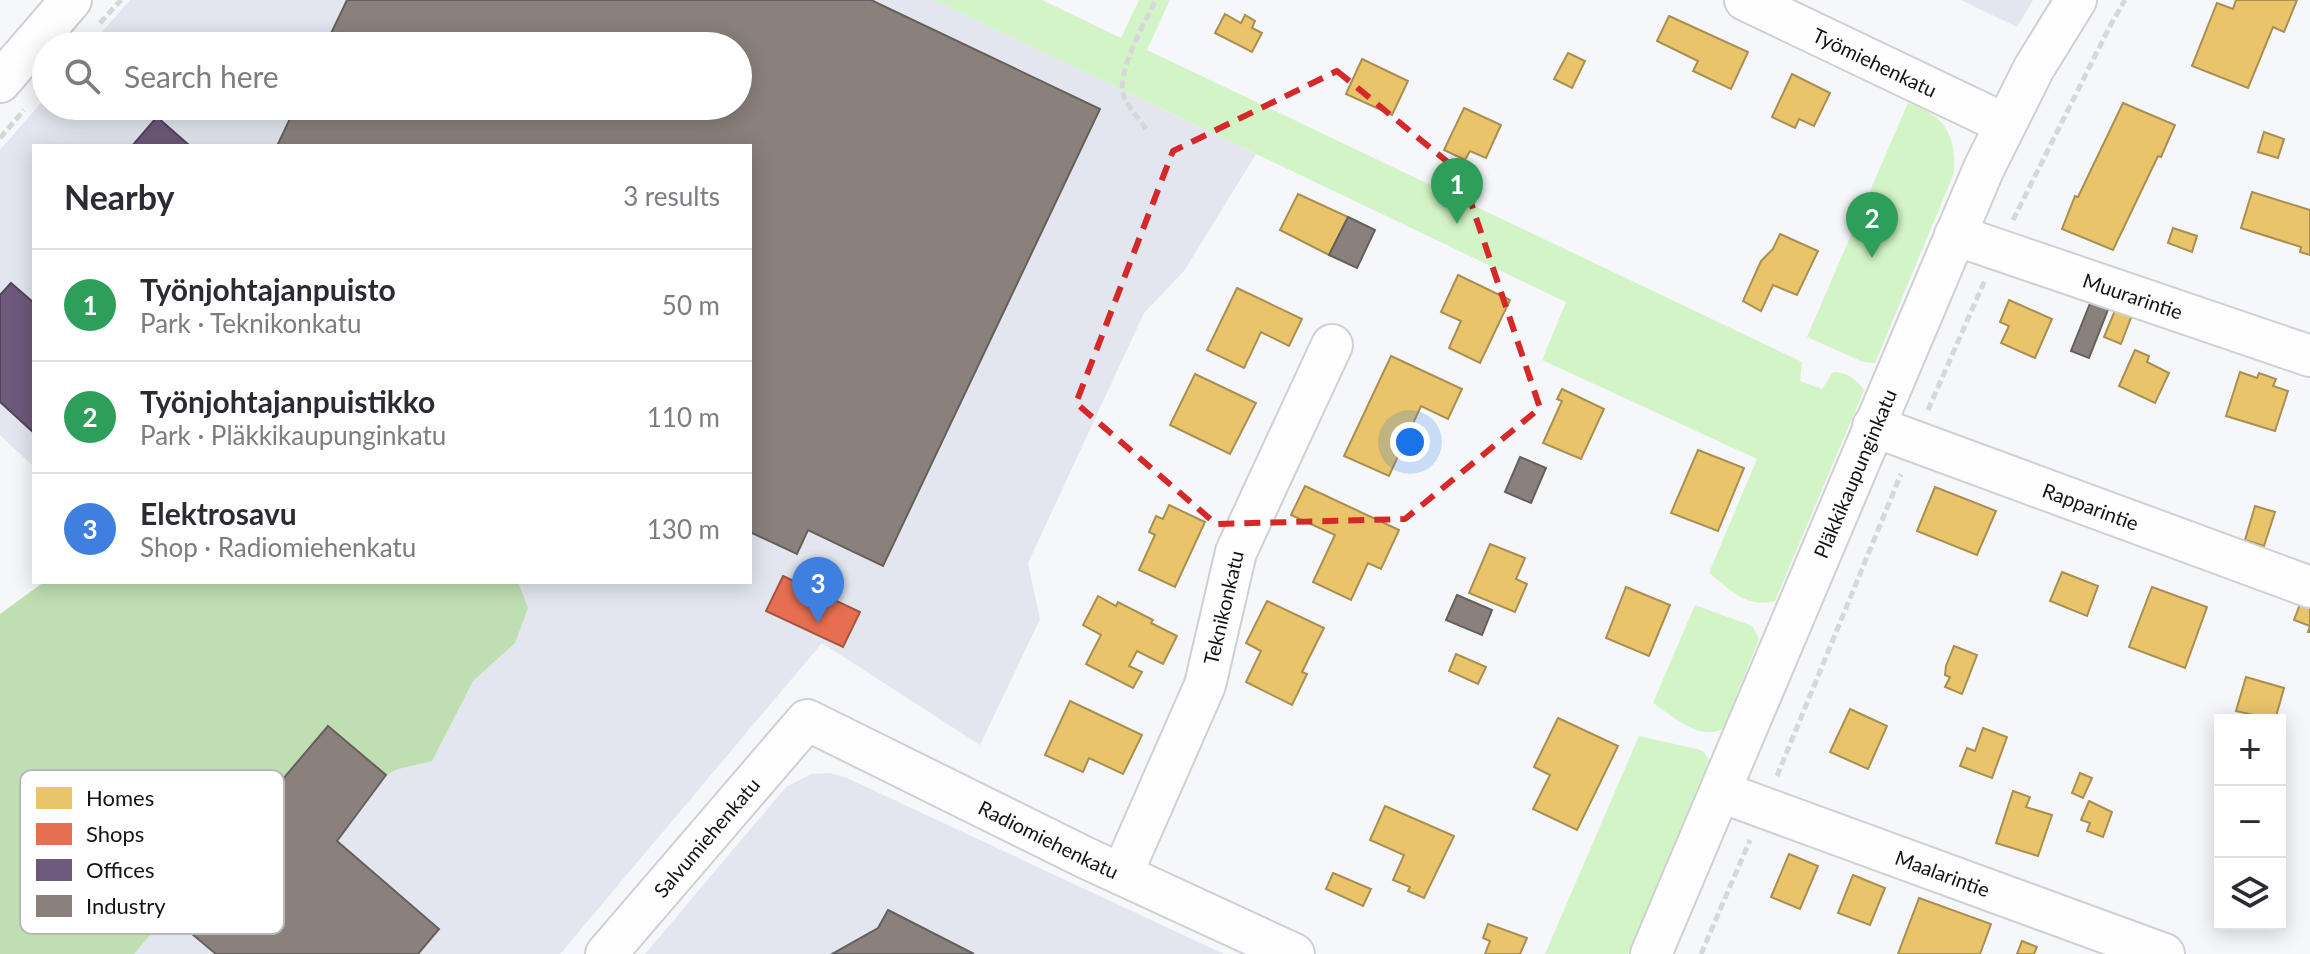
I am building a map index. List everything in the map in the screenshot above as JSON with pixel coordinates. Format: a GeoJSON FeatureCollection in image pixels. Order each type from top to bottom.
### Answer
{"type":"FeatureCollection","features":[{"type":"Feature","properties":{"kind":"street"},"geometry":{"type":"LineString","coordinates":[[43,32],[71,0]]}},
{"type":"Feature","properties":{"kind":"street","name":"Työmiehenkatu"},"geometry":{"type":"LineString","coordinates":[[1745,0],[2005,124]]}},
{"type":"Feature","properties":{"kind":"street","name":"Pläkkikaupunginkatu"},"geometry":{"type":"LineString","coordinates":[[1651,954],[1955,235],[2005,124],[2034,68],[2076,0]]}},
{"type":"Feature","properties":{"kind":"street"},"geometry":{"type":"LineString","coordinates":[[0,82],[32,45]]}},
{"type":"Feature","properties":{"kind":"street","name":"Muurarintie"},"geometry":{"type":"LineString","coordinates":[[1955,235],[2310,356]]}},
{"type":"Feature","properties":{"kind":"street","name":"Teknikonkatu"},"geometry":{"type":"LineString","coordinates":[[1122,874],[1205,685],[1236,552],[1332,345]]}},
{"type":"Feature","properties":{"kind":"street","name":"Rapparintie"},"geometry":{"type":"LineString","coordinates":[[1873,426],[2310,587]]}},
{"type":"Feature","properties":{"kind":"street","name":"Radiomiehenkatu"},"geometry":{"type":"LineString","coordinates":[[807,720],[957,796],[1294,954]]}},
{"type":"Feature","properties":{"kind":"street","name":"Salvumiehenkatu"},"geometry":{"type":"LineString","coordinates":[[606,954],[807,720]]}},
{"type":"Feature","properties":{"kind":"street","name":"Maalarintie"},"geometry":{"type":"LineString","coordinates":[[1721,792],[2164,954]]}},
{"type":"Feature","properties":{"kind":"path"},"geometry":{"type":"LineString","coordinates":[[1146,129],[1123,96],[1123,81],[1130,56],[1156,0]]}},
{"type":"Feature","properties":{"kind":"highlighted area"},"geometry":{"type":"Polygon","coordinates":[[[1337,71],[1461,173],[1540,408],[1405,519],[1216,524],[1076,403],[1173,151],[1337,71]]]}},
{"type":"Feature","properties":{"kind":"shaded area"},"geometry":{"type":"Polygon","coordinates":[[[130,0],[934,0],[1256,154],[1184,271],[1144,313],[1028,563],[1040,619],[980,745],[822,643],[560,954],[134,954],[151,934],[284,934],[284,778],[328,726],[159,584],[752,584],[752,144],[32,144],[32,465],[0,435],[0,150],[32,113],[32,120],[752,120],[752,32],[102,32],[130,0]]]}},
{"type":"Feature","properties":{"kind":"shaded area"},"geometry":{"type":"Polygon","coordinates":[[[1961,0],[2033,0],[2017,27],[1961,0]]]}},
{"type":"Feature","properties":{"kind":"shaded area"},"geometry":{"type":"Polygon","coordinates":[[[830,773],[847,778],[1224,954],[645,954],[786,787],[811,774],[830,773]]]}},
{"type":"Feature","properties":{"kind":"green space"},"geometry":{"type":"Polygon","coordinates":[[[934,0],[1042,0],[1121,38],[1139,0],[1170,0],[1147,50],[1802,362],[1800,381],[1822,389],[1833,372],[1855,380],[1864,390],[1775,601],[1747,600],[1709,573],[1757,459],[1542,360],[1566,302],[934,0]]]}},
{"type":"Feature","properties":{"kind":"green space"},"geometry":{"type":"Polygon","coordinates":[[[1908,103],[1931,114],[1946,128],[1953,147],[1954,173],[1875,363],[1863,362],[1807,337],[1908,103]]]}},
{"type":"Feature","properties":{"kind":"green space"},"geometry":{"type":"Polygon","coordinates":[[[41,584],[519,584],[528,608],[515,643],[473,681],[432,761],[386,775],[328,727],[284,778],[284,770],[20,770],[20,934],[151,934],[134,954],[0,954],[0,614],[41,584]]]}},
{"type":"Feature","properties":{"kind":"green space"},"geometry":{"type":"Polygon","coordinates":[[[1695,605],[1753,627],[1759,639],[1723,729],[1714,732],[1704,732],[1686,725],[1653,703],[1695,605]]]}},
{"type":"Feature","properties":{"kind":"green space"},"geometry":{"type":"Polygon","coordinates":[[[1639,736],[1703,751],[1709,760],[1628,954],[1545,954],[1639,736]]]}},
{"type":"Feature","properties":{"kind":"building: Homes"},"geometry":{"type":"Polygon","coordinates":[[[2236,0],[2297,0],[2284,32],[2273,27],[2248,88],[2192,66],[2217,3],[2233,9],[2236,0]]]}},
{"type":"Feature","properties":{"kind":"building: Homes"},"geometry":{"type":"Polygon","coordinates":[[[1225,14],[1241,23],[1245,15],[1255,21],[1252,28],[1262,33],[1252,52],[1215,33],[1225,14]]]}},
{"type":"Feature","properties":{"kind":"building: Homes"},"geometry":{"type":"Polygon","coordinates":[[[1669,16],[1748,52],[1731,89],[1693,71],[1698,61],[1657,41],[1669,16]]]}},
{"type":"Feature","properties":{"kind":"building: Homes"},"geometry":{"type":"Polygon","coordinates":[[[1568,53],[1585,61],[1572,88],[1554,79],[1568,53]]]}},
{"type":"Feature","properties":{"kind":"building: Homes"},"geometry":{"type":"Polygon","coordinates":[[[1362,59],[1408,81],[1392,115],[1346,94],[1362,59]]]}},
{"type":"Feature","properties":{"kind":"building: Homes"},"geometry":{"type":"Polygon","coordinates":[[[1792,74],[1830,93],[1814,126],[1799,119],[1795,128],[1772,117],[1792,74]]]}},
{"type":"Feature","properties":{"kind":"building: Homes"},"geometry":{"type":"Polygon","coordinates":[[[2123,103],[2175,125],[2113,250],[2062,229],[2075,196],[2078,197],[2123,103]]]}},
{"type":"Feature","properties":{"kind":"building: Homes"},"geometry":{"type":"Polygon","coordinates":[[[1464,108],[1501,125],[1486,158],[1470,151],[1465,160],[1444,150],[1464,108]]]}},
{"type":"Feature","properties":{"kind":"building: Homes"},"geometry":{"type":"Polygon","coordinates":[[[2264,132],[2284,139],[2278,158],[2258,152],[2264,132]]]}},
{"type":"Feature","properties":{"kind":"building: Homes"},"geometry":{"type":"Polygon","coordinates":[[[2252,192],[2310,210],[2310,255],[2300,252],[2301,247],[2241,228],[2252,192]]]}},
{"type":"Feature","properties":{"kind":"building: Homes"},"geometry":{"type":"Polygon","coordinates":[[[1298,194],[1348,217],[1329,255],[1280,230],[1298,194]]]}},
{"type":"Feature","properties":{"kind":"building: Homes"},"geometry":{"type":"Polygon","coordinates":[[[2173,228],[2197,236],[2192,252],[2168,243],[2173,228]]]}},
{"type":"Feature","properties":{"kind":"building: Homes"},"geometry":{"type":"Polygon","coordinates":[[[1780,234],[1818,251],[1797,295],[1773,285],[1761,311],[1743,301],[1761,261],[1773,249],[1780,234]]]}},
{"type":"Feature","properties":{"kind":"building: Homes"},"geometry":{"type":"Polygon","coordinates":[[[1458,275],[1510,300],[1480,363],[1449,348],[1461,321],[1441,312],[1458,275]]]}},
{"type":"Feature","properties":{"kind":"building: Homes"},"geometry":{"type":"Polygon","coordinates":[[[1237,288],[1302,319],[1289,346],[1261,332],[1244,368],[1207,350],[1237,288]]]}},
{"type":"Feature","properties":{"kind":"building: Homes"},"geometry":{"type":"Polygon","coordinates":[[[2009,300],[2052,319],[2035,358],[2001,343],[2009,326],[2000,322],[2009,300]]]}},
{"type":"Feature","properties":{"kind":"building: Homes"},"geometry":{"type":"Polygon","coordinates":[[[2116,308],[2132,315],[2121,344],[2104,337],[2116,308]]]}},
{"type":"Feature","properties":{"kind":"building: Homes"},"geometry":{"type":"Polygon","coordinates":[[[2135,350],[2149,356],[2147,362],[2169,373],[2155,403],[2119,386],[2135,350]]]}},
{"type":"Feature","properties":{"kind":"building: Homes"},"geometry":{"type":"Polygon","coordinates":[[[1391,356],[1462,389],[1448,419],[1421,406],[1389,476],[1344,456],[1391,356]]]}},
{"type":"Feature","properties":{"kind":"building: Homes"},"geometry":{"type":"Polygon","coordinates":[[[2240,372],[2257,378],[2259,373],[2276,379],[2273,386],[2288,391],[2275,431],[2226,416],[2240,372]]]}},
{"type":"Feature","properties":{"kind":"building: Homes"},"geometry":{"type":"Polygon","coordinates":[[[1195,374],[1256,403],[1230,454],[1170,425],[1195,374]]]}},
{"type":"Feature","properties":{"kind":"building: Homes"},"geometry":{"type":"Polygon","coordinates":[[[1562,389],[1604,409],[1581,459],[1543,443],[1562,401],[1557,399],[1562,389]]]}},
{"type":"Feature","properties":{"kind":"building: Homes"},"geometry":{"type":"Polygon","coordinates":[[[1698,450],[1744,468],[1718,531],[1671,513],[1698,450]]]}},
{"type":"Feature","properties":{"kind":"building: Homes"},"geometry":{"type":"Polygon","coordinates":[[[1305,486],[1399,530],[1381,569],[1368,563],[1351,600],[1313,582],[1335,535],[1291,515],[1305,486]]]}},
{"type":"Feature","properties":{"kind":"building: Homes"},"geometry":{"type":"Polygon","coordinates":[[[1935,487],[1996,511],[1977,555],[1917,531],[1935,487]]]}},
{"type":"Feature","properties":{"kind":"building: Homes"},"geometry":{"type":"Polygon","coordinates":[[[1169,505],[1205,522],[1175,587],[1139,570],[1155,535],[1149,532],[1156,516],[1163,519],[1169,505]]]}},
{"type":"Feature","properties":{"kind":"building: Homes"},"geometry":{"type":"Polygon","coordinates":[[[2255,506],[2275,512],[2264,546],[2245,540],[2255,506]]]}},
{"type":"Feature","properties":{"kind":"building: Homes"},"geometry":{"type":"Polygon","coordinates":[[[1490,544],[1525,558],[1516,579],[1527,584],[1515,612],[1469,593],[1490,544]]]}},
{"type":"Feature","properties":{"kind":"building: Homes"},"geometry":{"type":"Polygon","coordinates":[[[2062,572],[2098,586],[2087,616],[2050,601],[2062,572]]]}},
{"type":"Feature","properties":{"kind":"building: Homes"},"geometry":{"type":"Polygon","coordinates":[[[1626,587],[1670,605],[1649,656],[1606,638],[1626,587]]]}},
{"type":"Feature","properties":{"kind":"building: Homes"},"geometry":{"type":"Polygon","coordinates":[[[2152,587],[2207,607],[2185,668],[2129,647],[2152,587]]]}},
{"type":"Feature","properties":{"kind":"building: Homes"},"geometry":{"type":"Polygon","coordinates":[[[1098,596],[1116,606],[1118,602],[1177,636],[1163,664],[1137,651],[1129,666],[1142,672],[1133,688],[1086,664],[1101,635],[1083,625],[1098,596]]]}},
{"type":"Feature","properties":{"kind":"building: Homes"},"geometry":{"type":"Polygon","coordinates":[[[2302,599],[2310,602],[2310,626],[2294,620],[2302,599]]]}},
{"type":"Feature","properties":{"kind":"building: Homes"},"geometry":{"type":"Polygon","coordinates":[[[1267,601],[1324,628],[1302,672],[1307,674],[1292,705],[1246,682],[1261,651],[1246,643],[1267,601]]]}},
{"type":"Feature","properties":{"kind":"building: Homes"},"geometry":{"type":"Polygon","coordinates":[[[1954,646],[1977,655],[1962,694],[1945,687],[1950,677],[1945,675],[1946,666],[1954,646]]]}},
{"type":"Feature","properties":{"kind":"building: Homes"},"geometry":{"type":"Polygon","coordinates":[[[1456,654],[1486,667],[1478,684],[1449,671],[1456,654]]]}},
{"type":"Feature","properties":{"kind":"building: Homes"},"geometry":{"type":"Polygon","coordinates":[[[2246,677],[2284,688],[2277,714],[2236,711],[2246,677]]]}},
{"type":"Feature","properties":{"kind":"building: Homes"},"geometry":{"type":"Polygon","coordinates":[[[1070,701],[1142,735],[1123,774],[1089,758],[1083,772],[1045,755],[1070,701]]]}},
{"type":"Feature","properties":{"kind":"building: Homes"},"geometry":{"type":"Polygon","coordinates":[[[1850,709],[1887,726],[1868,769],[1830,752],[1850,709]]]}},
{"type":"Feature","properties":{"kind":"building: Homes"},"geometry":{"type":"Polygon","coordinates":[[[1558,718],[1618,746],[1577,830],[1533,809],[1550,775],[1534,767],[1558,718]]]}},
{"type":"Feature","properties":{"kind":"building: Homes"},"geometry":{"type":"Polygon","coordinates":[[[1983,728],[2007,737],[1992,778],[1960,766],[1967,748],[1975,751],[1983,728]]]}},
{"type":"Feature","properties":{"kind":"building: Homes"},"geometry":{"type":"Polygon","coordinates":[[[2080,773],[2092,778],[2083,798],[2072,793],[2080,773]]]}},
{"type":"Feature","properties":{"kind":"building: Homes"},"geometry":{"type":"Polygon","coordinates":[[[2013,791],[2030,797],[2026,807],[2052,815],[2038,856],[1996,843],[2013,791]]]}},
{"type":"Feature","properties":{"kind":"building: Homes"},"geometry":{"type":"Polygon","coordinates":[[[2089,801],[2112,812],[2103,837],[2087,831],[2090,823],[2081,820],[2089,801]]]}},
{"type":"Feature","properties":{"kind":"building: Homes"},"geometry":{"type":"Polygon","coordinates":[[[1385,806],[1454,836],[1424,898],[1408,891],[1410,887],[1393,880],[1404,855],[1370,840],[1385,806]]]}},
{"type":"Feature","properties":{"kind":"building: Homes"},"geometry":{"type":"Polygon","coordinates":[[[1789,854],[1818,866],[1800,909],[1771,897],[1789,854]]]}},
{"type":"Feature","properties":{"kind":"building: Homes"},"geometry":{"type":"Polygon","coordinates":[[[1333,873],[1371,889],[1363,906],[1326,889],[1333,873]]]}},
{"type":"Feature","properties":{"kind":"building: Homes"},"geometry":{"type":"Polygon","coordinates":[[[1853,875],[1885,888],[1870,925],[1838,913],[1853,875]]]}},
{"type":"Feature","properties":{"kind":"building: Homes"},"geometry":{"type":"Polygon","coordinates":[[[1919,898],[1991,924],[1980,954],[1898,954],[1919,898]]]}},
{"type":"Feature","properties":{"kind":"building: Homes"},"geometry":{"type":"Polygon","coordinates":[[[1488,924],[1527,938],[1520,954],[1485,954],[1490,941],[1483,938],[1488,924]]]}},
{"type":"Feature","properties":{"kind":"building: Homes"},"geometry":{"type":"Polygon","coordinates":[[[2022,941],[2037,947],[2034,954],[2017,954],[2022,941]]]}},
{"type":"Feature","properties":{"kind":"building: Shops"},"geometry":{"type":"Polygon","coordinates":[[[783,576],[860,612],[843,647],[766,611],[783,576]]]}},
{"type":"Feature","properties":{"kind":"building: Offices"},"geometry":{"type":"Polygon","coordinates":[[[154,120],[160,120],[188,144],[134,144],[154,120]]]}},
{"type":"Feature","properties":{"kind":"building: Offices"},"geometry":{"type":"Polygon","coordinates":[[[11,283],[32,301],[32,431],[0,402],[0,295],[11,283]]]}},
{"type":"Feature","properties":{"kind":"building: Industry"},"geometry":{"type":"Polygon","coordinates":[[[347,0],[871,0],[1100,109],[883,566],[808,530],[797,554],[752,533],[752,144],[278,144],[289,120],[752,120],[752,32],[332,32],[347,0]]]}},
{"type":"Feature","properties":{"kind":"building: Industry"},"geometry":{"type":"Polygon","coordinates":[[[1348,217],[1375,230],[1357,268],[1329,255],[1348,217]]]}},
{"type":"Feature","properties":{"kind":"building: Industry"},"geometry":{"type":"Polygon","coordinates":[[[2091,301],[2109,307],[2089,358],[2071,351],[2091,301]]]}},
{"type":"Feature","properties":{"kind":"building: Industry"},"geometry":{"type":"Polygon","coordinates":[[[1520,457],[1546,468],[1531,503],[1505,492],[1520,457]]]}},
{"type":"Feature","properties":{"kind":"building: Industry"},"geometry":{"type":"Polygon","coordinates":[[[1457,595],[1492,610],[1482,635],[1446,620],[1457,595]]]}},
{"type":"Feature","properties":{"kind":"building: Industry"},"geometry":{"type":"Polygon","coordinates":[[[328,726],[386,775],[337,841],[439,929],[418,954],[216,954],[192,934],[284,934],[284,778],[328,726]]]}},
{"type":"Feature","properties":{"kind":"building: Industry"},"geometry":{"type":"Polygon","coordinates":[[[888,910],[974,954],[832,954],[878,928],[888,910]]]}},
{"type":"Feature","properties":{"kind":"place","name":"Työnjohtajanpuisto"},"geometry":{"type":"Point","coordinates":[1457,224]}},
{"type":"Feature","properties":{"kind":"place","name":"Työnjohtajanpuistikko"},"geometry":{"type":"Point","coordinates":[1872,258]}},
{"type":"Feature","properties":{"kind":"place","name":"Elektrosavu"},"geometry":{"type":"Point","coordinates":[818,623]}}]}
